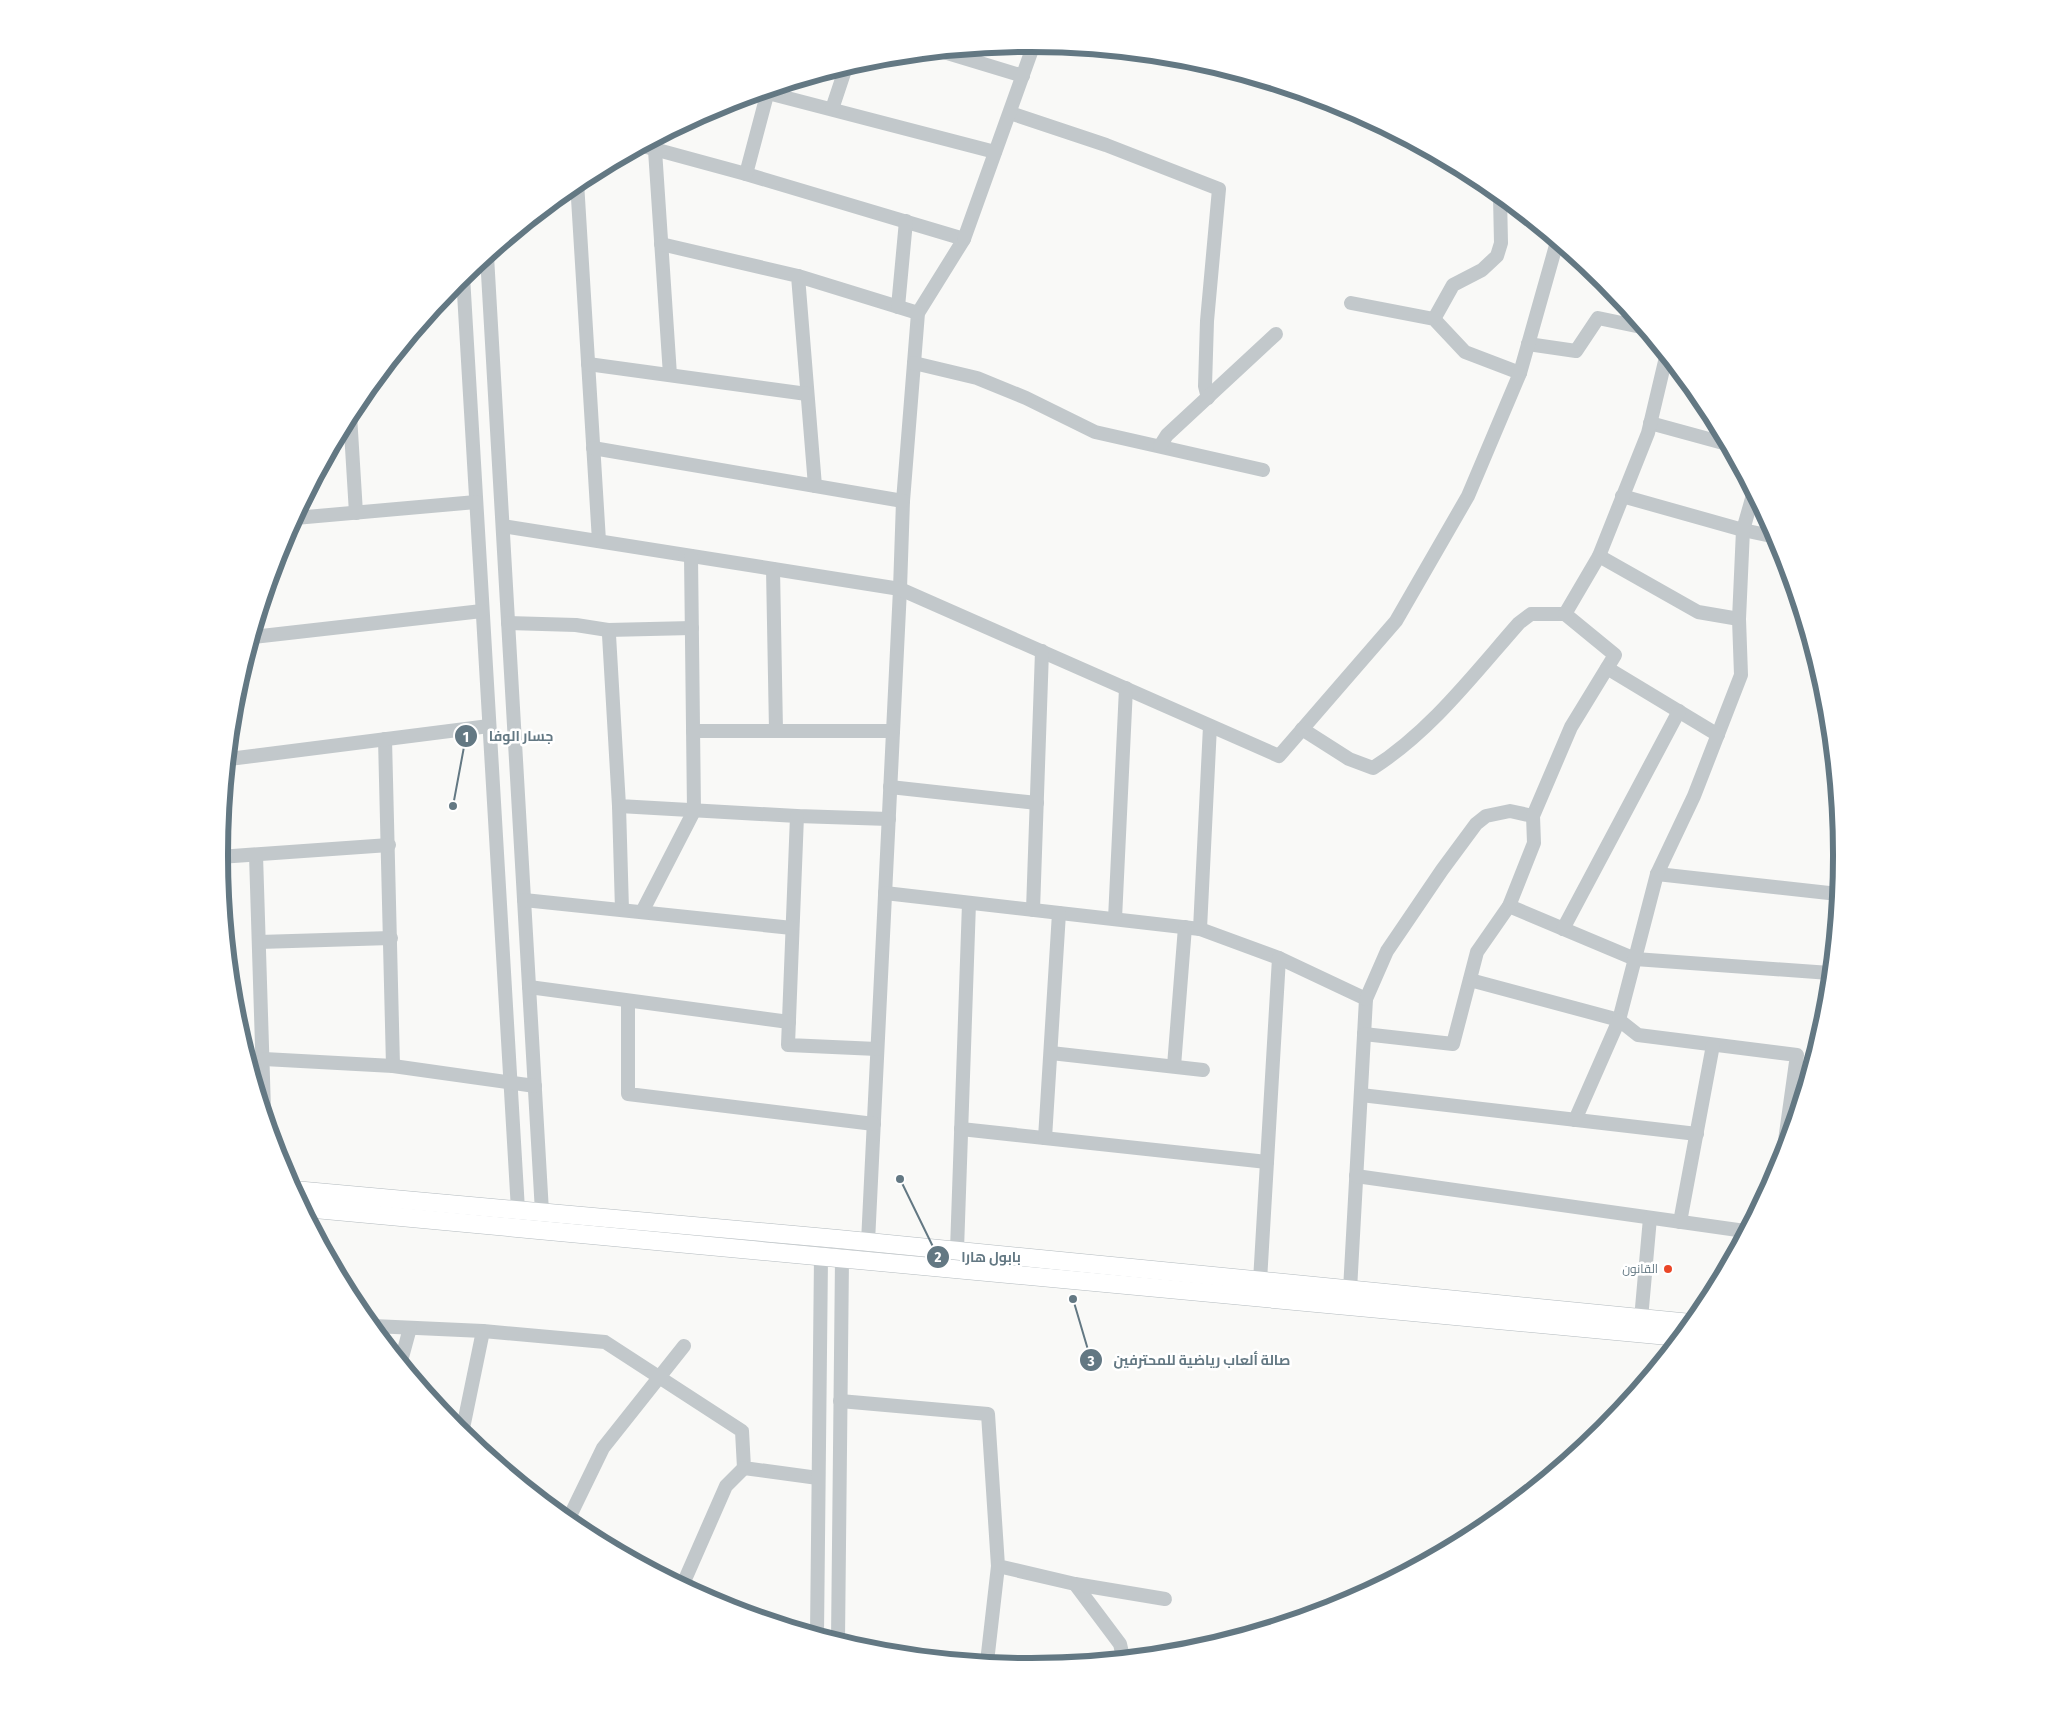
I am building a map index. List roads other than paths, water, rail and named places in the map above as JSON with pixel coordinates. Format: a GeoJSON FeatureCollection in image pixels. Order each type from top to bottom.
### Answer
{"type":"FeatureCollection","features":[{"type":"Feature","properties":{"kind":"main road"},"geometry":{"type":"LineString","coordinates":[[302,1191],[957,1250],[1683,1322]]}},
{"type":"Feature","properties":{"kind":"main road"},"geometry":{"type":"LineString","coordinates":[[310,1209],[1672,1336]]}},
{"type":"Feature","properties":{"kind":"street"},"geometry":{"type":"LineString","coordinates":[[868,1242],[903,501],[918,313],[964,239],[1031,52]]}},
{"type":"Feature","properties":{"kind":"street"},"geometry":{"type":"LineString","coordinates":[[957,56],[1023,76]]}},
{"type":"Feature","properties":{"kind":"street"},"geometry":{"type":"LineString","coordinates":[[832,109],[843,75]]}},
{"type":"Feature","properties":{"kind":"street"},"geometry":{"type":"LineString","coordinates":[[776,94],[995,152]]}},
{"type":"Feature","properties":{"kind":"street"},"geometry":{"type":"LineString","coordinates":[[746,174],[767,97]]}},
{"type":"Feature","properties":{"kind":"street"},"geometry":{"type":"LineString","coordinates":[[1010,113],[1106,145],[1219,188],[1207,321],[1205,386],[1208,398]]}},
{"type":"Feature","properties":{"kind":"street"},"geometry":{"type":"LineString","coordinates":[[651,148],[746,174],[964,239]]}},
{"type":"Feature","properties":{"kind":"street"},"geometry":{"type":"LineString","coordinates":[[649,149],[661,244],[670,375]]}},
{"type":"Feature","properties":{"kind":"street"},"geometry":{"type":"LineString","coordinates":[[579,192],[599,541]]}},
{"type":"Feature","properties":{"kind":"street"},"geometry":{"type":"LineString","coordinates":[[1434,319],[1453,286],[1482,270],[1497,256],[1501,242],[1500,205]]}},
{"type":"Feature","properties":{"kind":"street"},"geometry":{"type":"LineString","coordinates":[[898,307],[906,221]]}},
{"type":"Feature","properties":{"kind":"street"},"geometry":{"type":"LineString","coordinates":[[661,244],[798,276],[918,313]]}},
{"type":"Feature","properties":{"kind":"street"},"geometry":{"type":"LineString","coordinates":[[503,526],[900,589],[1279,756],[1396,621],[1468,496],[1520,373],[1555,248]]}},
{"type":"Feature","properties":{"kind":"street"},"geometry":{"type":"LineString","coordinates":[[488,265],[542,1212]]}},
{"type":"Feature","properties":{"kind":"street"},"geometry":{"type":"LineString","coordinates":[[798,276],[815,486]]}},
{"type":"Feature","properties":{"kind":"street"},"geometry":{"type":"LineString","coordinates":[[464,287],[518,1210]]}},
{"type":"Feature","properties":{"kind":"street"},"geometry":{"type":"LineString","coordinates":[[1351,303],[1434,319],[1465,352],[1520,373]]}},
{"type":"Feature","properties":{"kind":"street"},"geometry":{"type":"LineString","coordinates":[[1528,344],[1576,351],[1598,318],[1633,325]]}},
{"type":"Feature","properties":{"kind":"street"},"geometry":{"type":"LineString","coordinates":[[1160,446],[1168,435],[1276,334]]}},
{"type":"Feature","properties":{"kind":"street"},"geometry":{"type":"LineString","coordinates":[[914,363],[977,378],[1026,398],[1096,432],[1263,470]]}},
{"type":"Feature","properties":{"kind":"street"},"geometry":{"type":"LineString","coordinates":[[1565,614],[1598,556],[1622,496],[1650,423],[1665,363]]}},
{"type":"Feature","properties":{"kind":"street"},"geometry":{"type":"LineString","coordinates":[[588,364],[807,394]]}},
{"type":"Feature","properties":{"kind":"street"},"geometry":{"type":"LineString","coordinates":[[1650,423],[1718,442]]}},
{"type":"Feature","properties":{"kind":"street"},"geometry":{"type":"LineString","coordinates":[[351,429],[356,513]]}},
{"type":"Feature","properties":{"kind":"street"},"geometry":{"type":"LineString","coordinates":[[593,448],[903,501]]}},
{"type":"Feature","properties":{"kind":"street"},"geometry":{"type":"LineString","coordinates":[[1622,496],[1766,535]]}},
{"type":"Feature","properties":{"kind":"street"},"geometry":{"type":"LineString","coordinates":[[303,517],[476,502]]}},
{"type":"Feature","properties":{"kind":"street"},"geometry":{"type":"LineString","coordinates":[[1574,1120],[1619,1020],[1657,874],[1694,796],[1741,675],[1738,619],[1743,530],[1751,503]]}},
{"type":"Feature","properties":{"kind":"street"},"geometry":{"type":"LineString","coordinates":[[642,912],[694,811],[691,556]]}},
{"type":"Feature","properties":{"kind":"street"},"geometry":{"type":"LineString","coordinates":[[1598,556],[1698,612],[1738,619]]}},
{"type":"Feature","properties":{"kind":"street"},"geometry":{"type":"LineString","coordinates":[[773,569],[776,731]]}},
{"type":"Feature","properties":{"kind":"street"},"geometry":{"type":"LineString","coordinates":[[258,637],[482,611]]}},
{"type":"Feature","properties":{"kind":"street"},"geometry":{"type":"LineString","coordinates":[[1302,729],[1348,759],[1373,768],[1390,757],[1446,706],[1519,623],[1532,614],[1565,614],[1615,656],[1570,727],[1534,816],[1534,843],[1509,906],[1477,952],[1453,1044],[1364,1034]]}},
{"type":"Feature","properties":{"kind":"street"},"geometry":{"type":"LineString","coordinates":[[508,623],[576,625],[608,630],[692,628]]}},
{"type":"Feature","properties":{"kind":"street"},"geometry":{"type":"LineString","coordinates":[[609,635],[619,806],[622,910]]}},
{"type":"Feature","properties":{"kind":"street"},"geometry":{"type":"LineString","coordinates":[[1033,910],[1042,651]]}},
{"type":"Feature","properties":{"kind":"street"},"geometry":{"type":"LineString","coordinates":[[1607,668],[1718,735]]}},
{"type":"Feature","properties":{"kind":"street"},"geometry":{"type":"LineString","coordinates":[[1115,919],[1126,688]]}},
{"type":"Feature","properties":{"kind":"street"},"geometry":{"type":"LineString","coordinates":[[1563,929],[1679,711]]}},
{"type":"Feature","properties":{"kind":"street"},"geometry":{"type":"LineString","coordinates":[[234,758],[489,726]]}},
{"type":"Feature","properties":{"kind":"street"},"geometry":{"type":"LineString","coordinates":[[1200,929],[1210,726]]}},
{"type":"Feature","properties":{"kind":"street"},"geometry":{"type":"LineString","coordinates":[[693,731],[893,731]]}},
{"type":"Feature","properties":{"kind":"street"},"geometry":{"type":"LineString","coordinates":[[385,739],[393,1066]]}},
{"type":"Feature","properties":{"kind":"street"},"geometry":{"type":"LineString","coordinates":[[890,787],[1037,803]]}},
{"type":"Feature","properties":{"kind":"street"},"geometry":{"type":"LineString","coordinates":[[619,806],[889,819]]}},
{"type":"Feature","properties":{"kind":"street"},"geometry":{"type":"LineString","coordinates":[[1350,1290],[1366,998],[1387,951],[1476,824],[1486,816],[1510,811],[1534,816]]}},
{"type":"Feature","properties":{"kind":"street"},"geometry":{"type":"LineString","coordinates":[[797,816],[788,1046],[877,1049]]}},
{"type":"Feature","properties":{"kind":"street"},"geometry":{"type":"LineString","coordinates":[[228,856],[389,846]]}},
{"type":"Feature","properties":{"kind":"street"},"geometry":{"type":"LineString","coordinates":[[256,855],[264,1091]]}},
{"type":"Feature","properties":{"kind":"street"},"geometry":{"type":"LineString","coordinates":[[1657,874],[1832,893]]}},
{"type":"Feature","properties":{"kind":"street"},"geometry":{"type":"LineString","coordinates":[[885,893],[1200,929],[1279,958],[1366,998]]}},
{"type":"Feature","properties":{"kind":"street"},"geometry":{"type":"LineString","coordinates":[[524,900],[792,928]]}},
{"type":"Feature","properties":{"kind":"street"},"geometry":{"type":"LineString","coordinates":[[957,1250],[969,903]]}},
{"type":"Feature","properties":{"kind":"street"},"geometry":{"type":"LineString","coordinates":[[1509,906],[1635,959],[1824,973]]}},
{"type":"Feature","properties":{"kind":"street"},"geometry":{"type":"LineString","coordinates":[[1045,1138],[1059,913]]}},
{"type":"Feature","properties":{"kind":"street"},"geometry":{"type":"LineString","coordinates":[[1174,1066],[1186,927]]}},
{"type":"Feature","properties":{"kind":"street"},"geometry":{"type":"LineString","coordinates":[[259,942],[391,938]]}},
{"type":"Feature","properties":{"kind":"street"},"geometry":{"type":"LineString","coordinates":[[1260,1281],[1279,958]]}},
{"type":"Feature","properties":{"kind":"street"},"geometry":{"type":"LineString","coordinates":[[1470,980],[1619,1020],[1638,1035],[1797,1055],[1788,1118]]}},
{"type":"Feature","properties":{"kind":"street"},"geometry":{"type":"LineString","coordinates":[[529,987],[789,1022]]}},
{"type":"Feature","properties":{"kind":"street"},"geometry":{"type":"LineString","coordinates":[[628,1001],[628,1094],[874,1124]]}},
{"type":"Feature","properties":{"kind":"street"},"geometry":{"type":"LineString","coordinates":[[1680,1222],[1713,1045]]}},
{"type":"Feature","properties":{"kind":"street"},"geometry":{"type":"LineString","coordinates":[[1050,1054],[1203,1070]]}},
{"type":"Feature","properties":{"kind":"street"},"geometry":{"type":"LineString","coordinates":[[264,1059],[393,1066],[510,1084],[535,1086]]}},
{"type":"Feature","properties":{"kind":"street"},"geometry":{"type":"LineString","coordinates":[[1361,1095],[1697,1134]]}},
{"type":"Feature","properties":{"kind":"street"},"geometry":{"type":"LineString","coordinates":[[961,1129],[1267,1162]]}},
{"type":"Feature","properties":{"kind":"street"},"geometry":{"type":"LineString","coordinates":[[1356,1176],[1739,1230]]}},
{"type":"Feature","properties":{"kind":"street"},"geometry":{"type":"LineString","coordinates":[[1641,1318],[1650,1218]]}},
{"type":"Feature","properties":{"kind":"street"},"geometry":{"type":"LineString","coordinates":[[817,1628],[821,1257]]}},
{"type":"Feature","properties":{"kind":"street"},"geometry":{"type":"LineString","coordinates":[[838,1634],[842,1259]]}},
{"type":"Feature","properties":{"kind":"street"},"geometry":{"type":"LineString","coordinates":[[381,1326],[482,1331],[604,1342],[742,1431],[744,1468],[726,1486],[685,1579]]}},
{"type":"Feature","properties":{"kind":"street"},"geometry":{"type":"LineString","coordinates":[[403,1355],[410,1328]]}},
{"type":"Feature","properties":{"kind":"street"},"geometry":{"type":"LineString","coordinates":[[464,1423],[482,1331]]}},
{"type":"Feature","properties":{"kind":"street"},"geometry":{"type":"LineString","coordinates":[[572,1513],[603,1448],[684,1346]]}},
{"type":"Feature","properties":{"kind":"street"},"geometry":{"type":"LineString","coordinates":[[840,1401],[988,1414],[998,1566],[987,1656]]}},
{"type":"Feature","properties":{"kind":"street"},"geometry":{"type":"LineString","coordinates":[[744,1468],[818,1478]]}},
{"type":"Feature","properties":{"kind":"street"},"geometry":{"type":"LineString","coordinates":[[998,1566],[1075,1584],[1165,1598]]}},
{"type":"Feature","properties":{"kind":"street"},"geometry":{"type":"LineString","coordinates":[[1075,1584],[1120,1644],[1123,1652]]}},
{"type":"Feature","properties":{"kind":"place","name":"جسار الوفا"},"geometry":{"type":"Point","coordinates":[453,806]}},
{"type":"Feature","properties":{"kind":"place","name":"بابول هارا"},"geometry":{"type":"Point","coordinates":[900,1179]}},
{"type":"Feature","properties":{"kind":"place","name":"القانون"},"geometry":{"type":"Point","coordinates":[1668,1269]}},
{"type":"Feature","properties":{"kind":"place","name":"صالة ألعاب رياضية للمحترفين"},"geometry":{"type":"Point","coordinates":[1073,1299]}}]}
